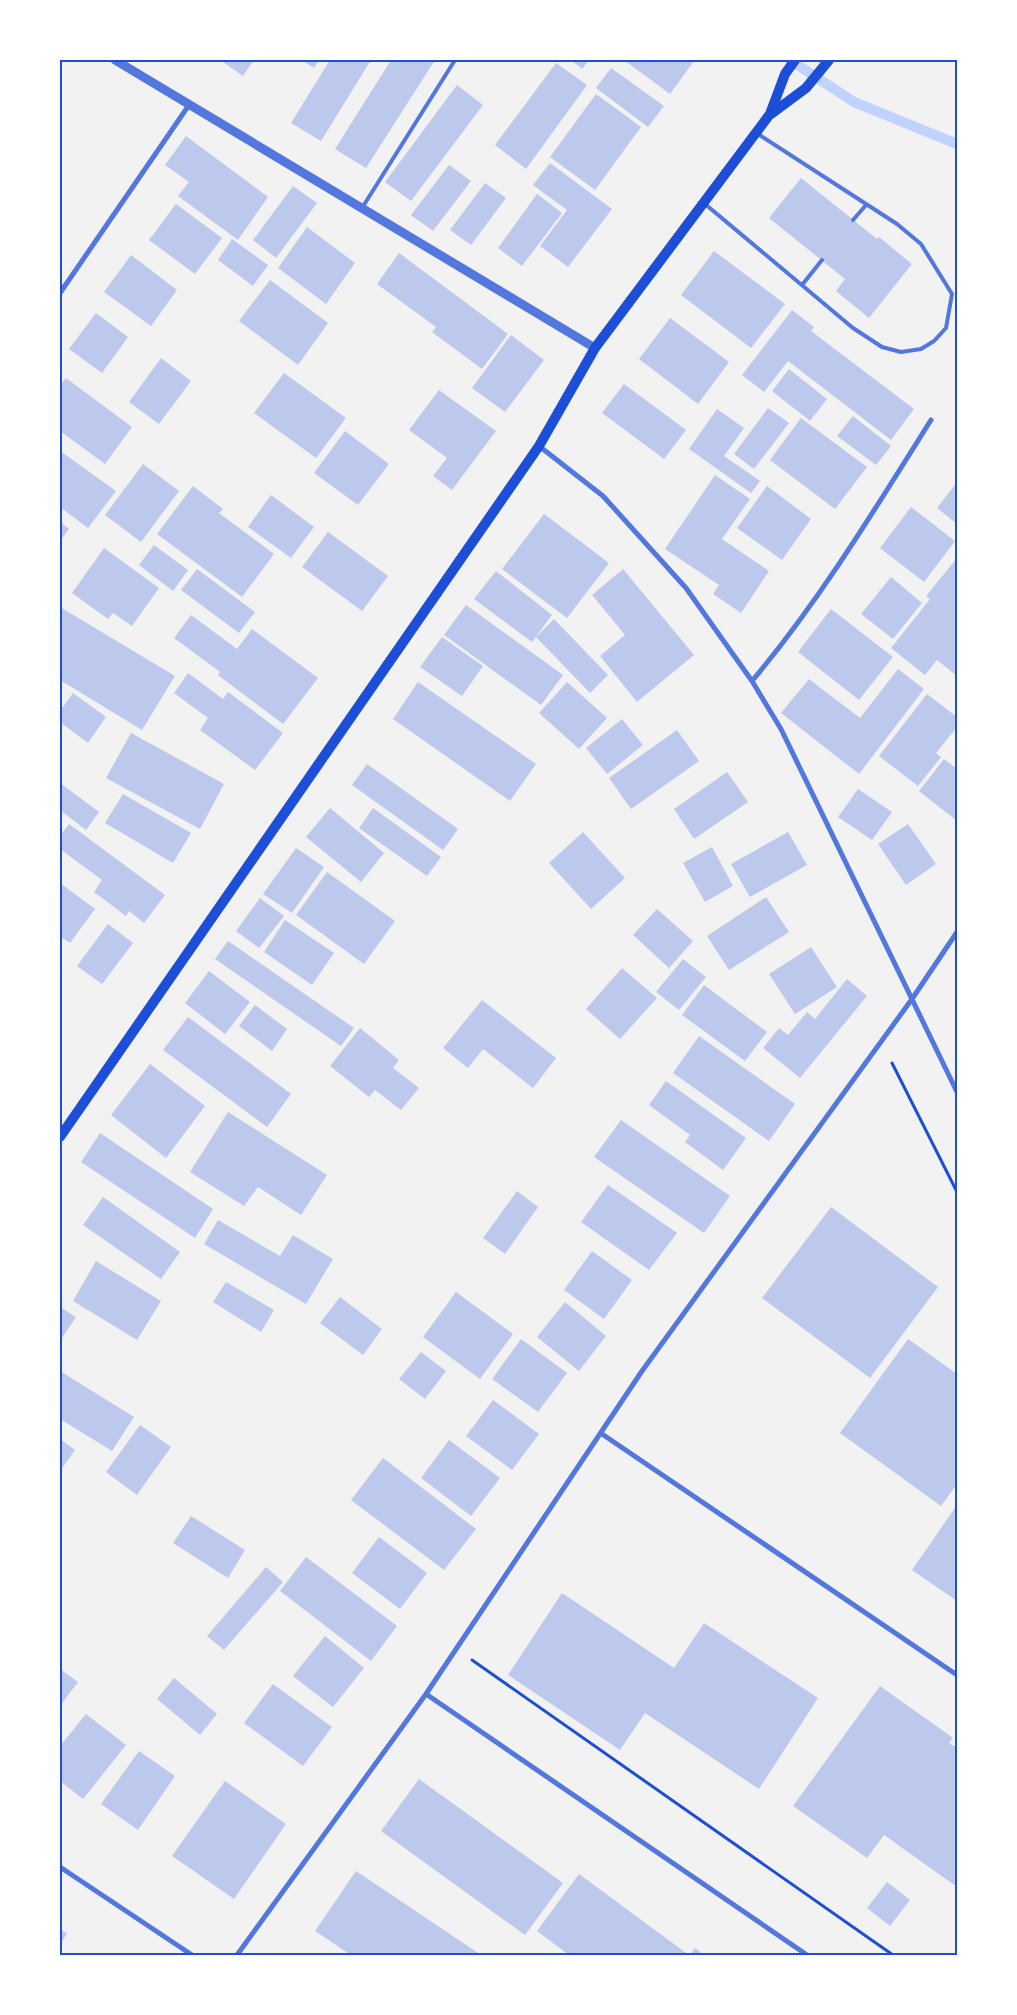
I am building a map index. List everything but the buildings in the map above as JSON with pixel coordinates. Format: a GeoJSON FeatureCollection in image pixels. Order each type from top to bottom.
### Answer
{"type":"FeatureCollection","features":[{"type":"Feature","properties":{"kind":"main road"},"geometry":{"type":"LineString","coordinates":[[60,1138],[539,446],[595,348],[770,114],[785,74],[795,60]]}},
{"type":"Feature","properties":{"kind":"main road"},"geometry":{"type":"LineString","coordinates":[[770,114],[806,88],[829,60]]}},
{"type":"Feature","properties":{"kind":"street"},"geometry":{"type":"LineString","coordinates":[[115,60],[595,348]]}},
{"type":"Feature","properties":{"kind":"street"},"geometry":{"type":"LineString","coordinates":[[60,293],[189,106]]}},
{"type":"Feature","properties":{"kind":"street"},"geometry":{"type":"LineString","coordinates":[[752,681],[773,656],[856,539],[931,420]]}},
{"type":"Feature","properties":{"kind":"street"},"geometry":{"type":"LineString","coordinates":[[539,446],[603,496],[680,581],[752,681],[781,729],[957,1092]]}},
{"type":"Feature","properties":{"kind":"street"},"geometry":{"type":"LineString","coordinates":[[237,1955],[426,1694],[602,1434],[642,1371],[912,999],[957,932]]}},
{"type":"Feature","properties":{"kind":"street"},"geometry":{"type":"LineString","coordinates":[[602,1434],[957,1675]]}},
{"type":"Feature","properties":{"kind":"street"},"geometry":{"type":"LineString","coordinates":[[426,1694],[808,1955]]}},
{"type":"Feature","properties":{"kind":"street"},"geometry":{"type":"LineString","coordinates":[[60,1867],[192,1955]]}},
{"type":"Feature","properties":{"kind":"lane"},"geometry":{"type":"LineString","coordinates":[[362,208],[455,60]]}},
{"type":"Feature","properties":{"kind":"lane"},"geometry":{"type":"LineString","coordinates":[[704,202],[853,328],[882,347],[901,352],[921,349],[934,341],[946,328],[952,294],[921,244],[897,224],[756,133]]}},
{"type":"Feature","properties":{"kind":"lane"},"geometry":{"type":"LineString","coordinates":[[854,220],[866,205]]}},
{"type":"Feature","properties":{"kind":"lane"},"geometry":{"type":"LineString","coordinates":[[802,285],[822,260]]}},
{"type":"Feature","properties":{"kind":"path"},"geometry":{"type":"LineString","coordinates":[[890,1061],[957,1192]]}},
{"type":"Feature","properties":{"kind":"path"},"geometry":{"type":"LineString","coordinates":[[477,1652],[472,1660],[893,1955]]}},
{"type":"Feature","properties":{"kind":"waterway"},"geometry":{"type":"LineString","coordinates":[[790,60],[854,102],[957,144]]}}]}
